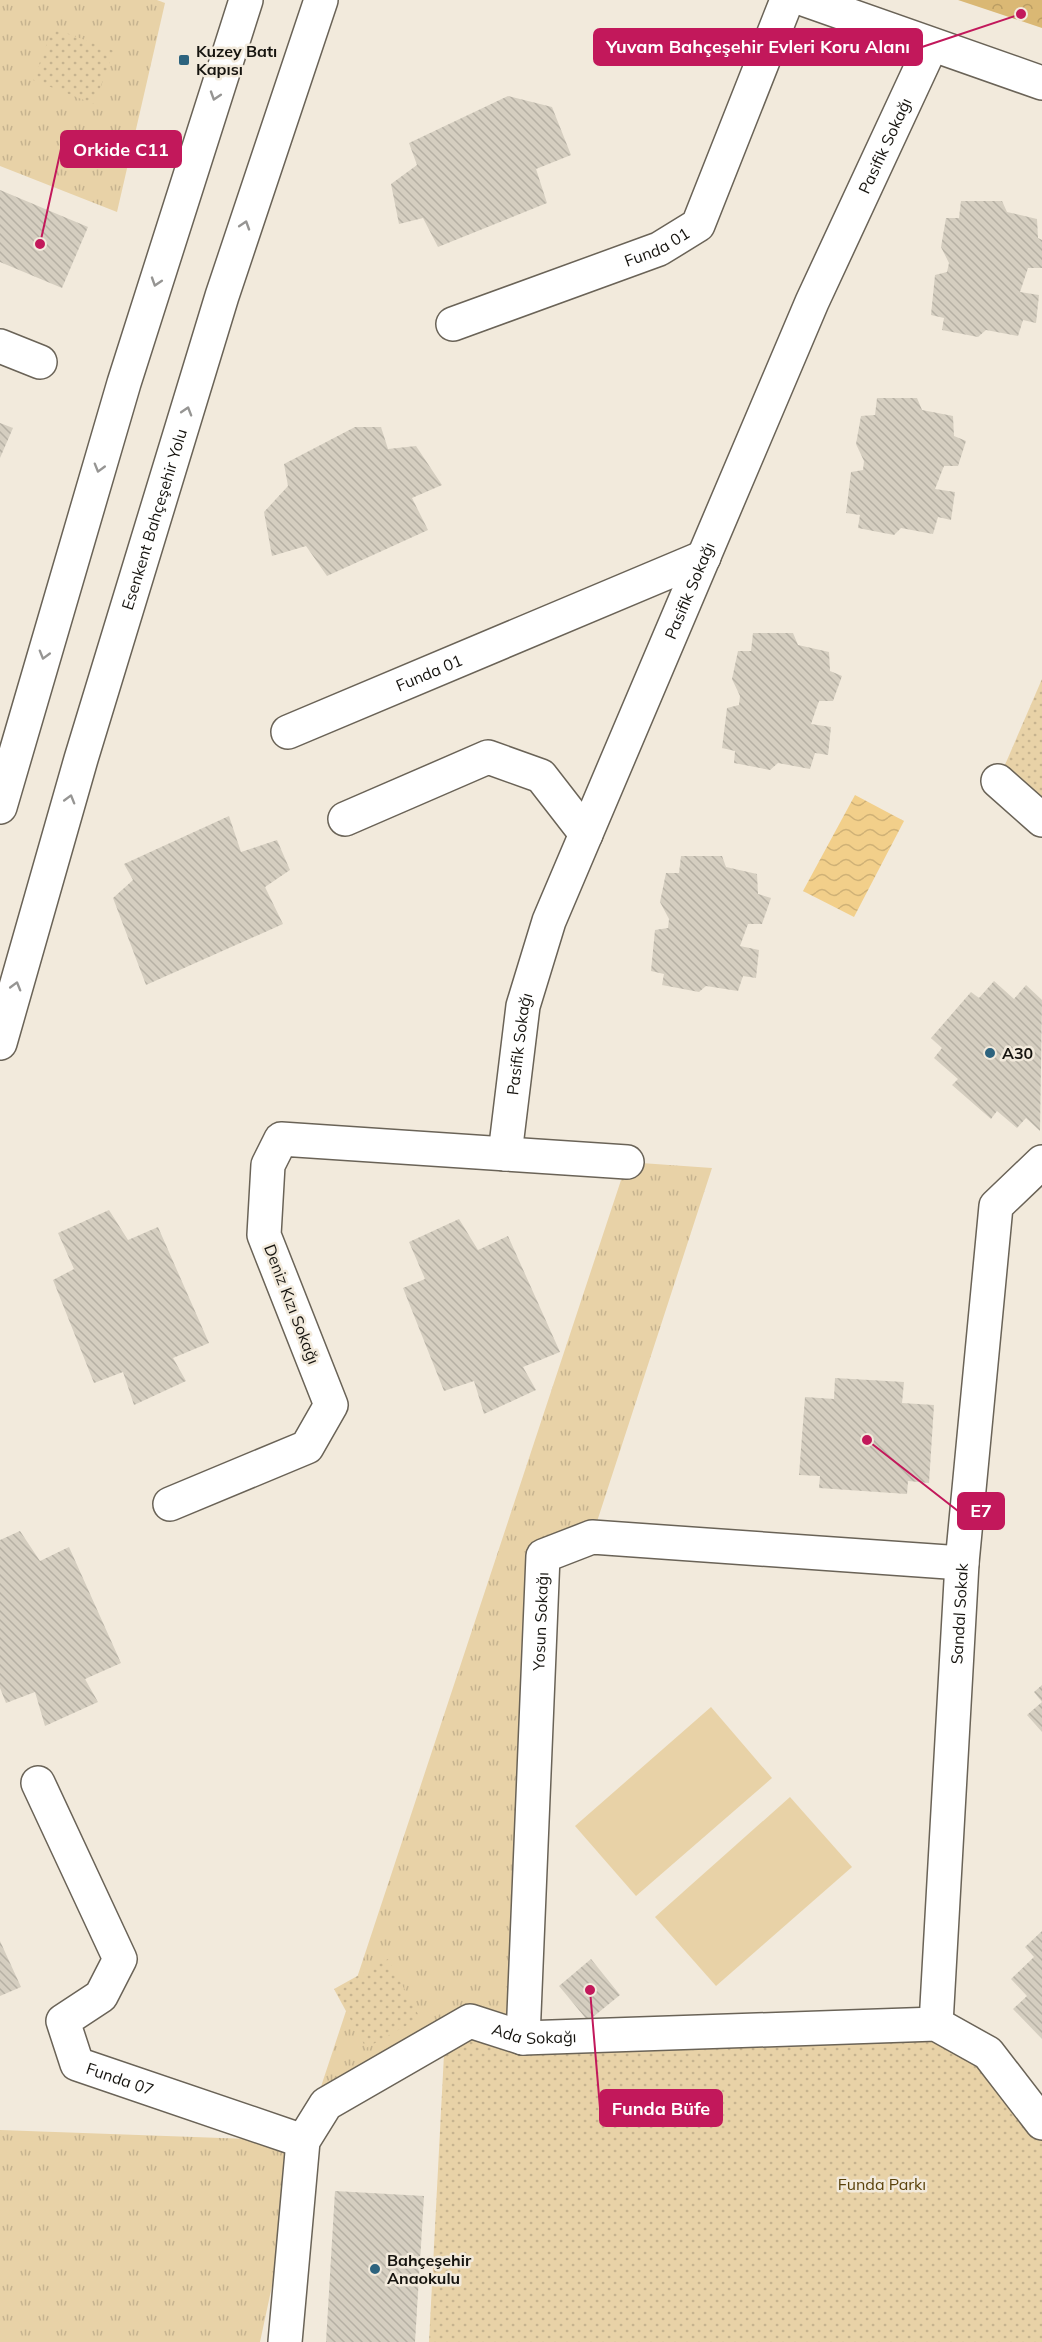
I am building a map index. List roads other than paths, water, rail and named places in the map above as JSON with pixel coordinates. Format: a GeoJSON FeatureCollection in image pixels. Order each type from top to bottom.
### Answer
{"type":"FeatureCollection","features":[{"type":"Feature","properties":{"kind":"street"},"geometry":{"type":"LineString","coordinates":[[0,807],[124,384],[246,0]]}},
{"type":"Feature","properties":{"kind":"street","name":"Esenkent Bahçeşehir Yolu"},"geometry":{"type":"LineString","coordinates":[[0,1042],[81,759],[222,296],[321,0]]}},
{"type":"Feature","properties":{"kind":"street","name":"Funda 01"},"geometry":{"type":"LineString","coordinates":[[453,324],[659,249],[699,225],[787,0]]}},
{"type":"Feature","properties":{"kind":"street"},"geometry":{"type":"LineString","coordinates":[[806,0],[931,46],[1042,83]]}},
{"type":"Feature","properties":{"kind":"street","name":"Pasifik Sokağı"},"geometry":{"type":"LineString","coordinates":[[505,1154],[523,1006],[549,921],[812,302],[931,46]]}},
{"type":"Feature","properties":{"kind":"street"},"geometry":{"type":"LineString","coordinates":[[0,346],[40,362]]}},
{"type":"Feature","properties":{"kind":"street","name":"Funda 01"},"geometry":{"type":"LineString","coordinates":[[288,732],[704,557]]}},
{"type":"Feature","properties":{"kind":"street"},"geometry":{"type":"LineString","coordinates":[[345,819],[488,757],[541,776],[586,834]]}},
{"type":"Feature","properties":{"kind":"street"},"geometry":{"type":"LineString","coordinates":[[998,781],[1042,820]]}},
{"type":"Feature","properties":{"kind":"street","name":"Deniz Kızı Sokağı"},"geometry":{"type":"LineString","coordinates":[[170,1504],[307,1447],[331,1405],[264,1235],[268,1165],[281,1139],[627,1162]]}},
{"type":"Feature","properties":{"kind":"street","name":"Sandal Sokak"},"geometry":{"type":"LineString","coordinates":[[936,2024],[962,1563],[996,1206],[1042,1162]]}},
{"type":"Feature","properties":{"kind":"street","name":"Yosun Sokağı"},"geometry":{"type":"LineString","coordinates":[[523,2038],[543,1556],[592,1537],[962,1563]]}},
{"type":"Feature","properties":{"kind":"street","name":"Funda 07"},"geometry":{"type":"LineString","coordinates":[[38,1783],[120,1959],[101,1996],[63,2021],[76,2064],[303,2141]]}},
{"type":"Feature","properties":{"kind":"street","name":"Ada Sokağı"},"geometry":{"type":"LineString","coordinates":[[285,2342],[303,2141],[326,2104],[470,2021],[523,2038],[936,2024]]}},
{"type":"Feature","properties":{"kind":"street"},"geometry":{"type":"LineString","coordinates":[[936,2024],[988,2053],[1042,2123]]}},
{"type":"Feature","properties":{"kind":"water"},"geometry":{"type":"Polygon","coordinates":[[[855,795],[904,821],[854,917],[803,891],[855,795]]]}},
{"type":"Feature","properties":{"kind":"place","name":"Yuvam Bahçeşehir Evleri Koru Alanı"},"geometry":{"type":"Point","coordinates":[1021,14]}},
{"type":"Feature","properties":{"kind":"place","name":"Kuzey Batı Kapısı"},"geometry":{"type":"Point","coordinates":[184,60]}},
{"type":"Feature","properties":{"kind":"place","name":"Orkide C11"},"geometry":{"type":"Point","coordinates":[40,244]}},
{"type":"Feature","properties":{"kind":"place","name":"A30"},"geometry":{"type":"Point","coordinates":[990,1053]}},
{"type":"Feature","properties":{"kind":"place","name":"E7"},"geometry":{"type":"Point","coordinates":[867,1440]}},
{"type":"Feature","properties":{"kind":"place","name":"Funda Büfe"},"geometry":{"type":"Point","coordinates":[590,1990]}},
{"type":"Feature","properties":{"kind":"place","name":"Bahçeşehir Anaokulu"},"geometry":{"type":"Point","coordinates":[375,2269]}},
{"type":"Feature","properties":{"kind":"park label","name":"Funda Parkı"},"geometry":{"type":"Point","coordinates":[882,2184]}}]}
